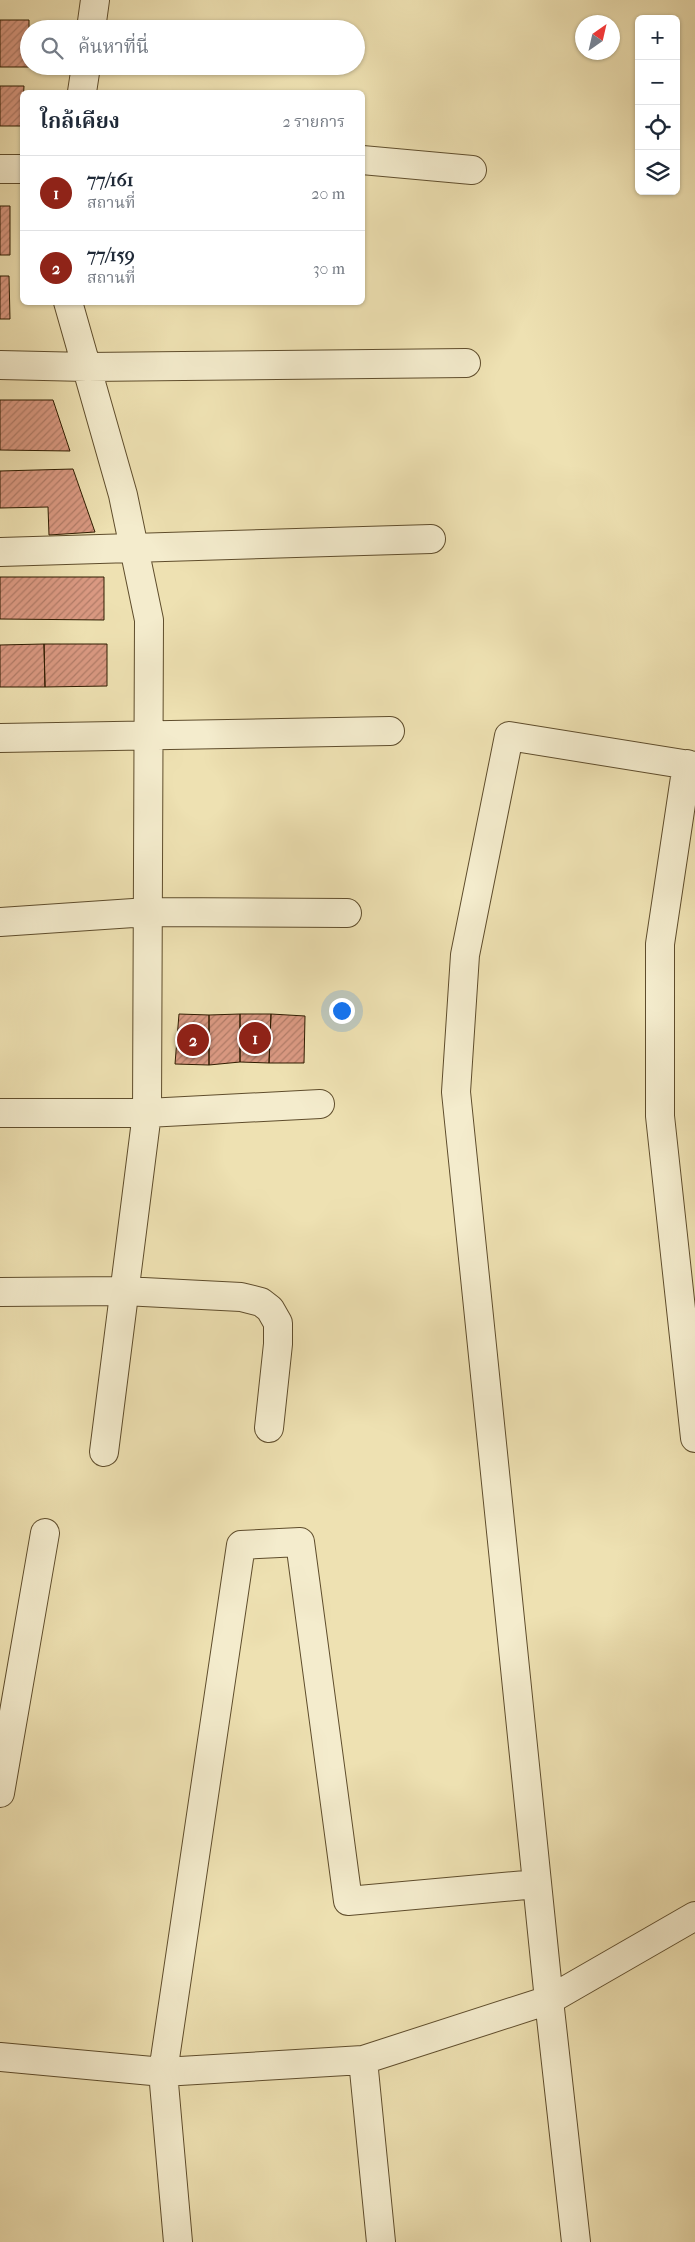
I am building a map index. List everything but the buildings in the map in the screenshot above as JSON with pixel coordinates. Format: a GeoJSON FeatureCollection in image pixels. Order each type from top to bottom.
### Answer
{"type":"FeatureCollection","features":[{"type":"Feature","properties":{"kind":"street"},"geometry":{"type":"LineString","coordinates":[[92,20],[95,0]]}},
{"type":"Feature","properties":{"kind":"street"},"geometry":{"type":"LineString","coordinates":[[82,90],[85,75]]}},
{"type":"Feature","properties":{"kind":"street"},"geometry":{"type":"LineString","coordinates":[[365,160],[472,170]]}},
{"type":"Feature","properties":{"kind":"street"},"geometry":{"type":"LineString","coordinates":[[0,169],[20,169]]}},
{"type":"Feature","properties":{"kind":"street"},"geometry":{"type":"LineString","coordinates":[[69,305],[123,495],[148,620],[147,1113],[104,1452]]}},
{"type":"Feature","properties":{"kind":"street"},"geometry":{"type":"LineString","coordinates":[[0,365],[87,367],[466,363]]}},
{"type":"Feature","properties":{"kind":"street"},"geometry":{"type":"LineString","coordinates":[[0,552],[431,539]]}},
{"type":"Feature","properties":{"kind":"street"},"geometry":{"type":"LineString","coordinates":[[0,738],[390,731]]}},
{"type":"Feature","properties":{"kind":"street"},"geometry":{"type":"LineString","coordinates":[[576,2242],[549,2000],[456,1092],[465,955],[509,736],[691,765],[660,944],[660,1116],[695,1438]]}},
{"type":"Feature","properties":{"kind":"street"},"geometry":{"type":"LineString","coordinates":[[0,922],[148,912],[347,913]]}},
{"type":"Feature","properties":{"kind":"street"},"geometry":{"type":"LineString","coordinates":[[0,1114],[147,1113],[320,1104]]}},
{"type":"Feature","properties":{"kind":"street"},"geometry":{"type":"LineString","coordinates":[[0,1292],[124,1291],[241,1297],[261,1302],[270,1310],[278,1323],[278,1344],[269,1428]]}},
{"type":"Feature","properties":{"kind":"street"},"geometry":{"type":"LineString","coordinates":[[0,1792],[45,1533]]}},
{"type":"Feature","properties":{"kind":"street"},"geometry":{"type":"LineString","coordinates":[[178,2242],[164,2072],[241,1545],[300,1542],[348,1901],[537,1884]]}},
{"type":"Feature","properties":{"kind":"street"},"geometry":{"type":"LineString","coordinates":[[0,2057],[164,2072],[363,2060],[549,2000],[695,1916]]}},
{"type":"Feature","properties":{"kind":"street"},"geometry":{"type":"LineString","coordinates":[[363,2060],[381,2242]]}},
{"type":"Feature","properties":{"kind":"place","name":"77/161"},"geometry":{"type":"Point","coordinates":[255,1038]}},
{"type":"Feature","properties":{"kind":"place","name":"77/159"},"geometry":{"type":"Point","coordinates":[193,1040]}}]}
